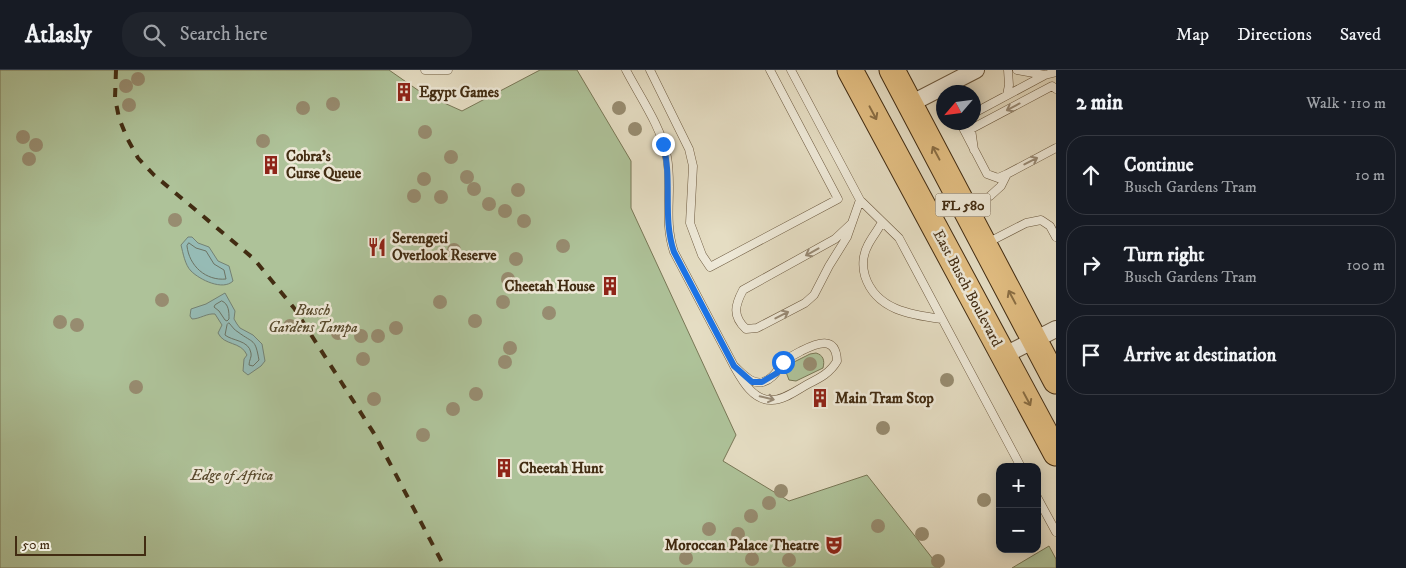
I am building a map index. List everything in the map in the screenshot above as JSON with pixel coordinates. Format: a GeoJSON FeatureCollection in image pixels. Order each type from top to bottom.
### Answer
{"type":"FeatureCollection","features":[{"type":"Feature","properties":{"kind":"main road","name":"East Busch Boulevard"},"geometry":{"type":"LineString","coordinates":[[850,70],[1056,453]]}},
{"type":"Feature","properties":{"kind":"main road"},"geometry":{"type":"LineString","coordinates":[[874,70],[888,91],[910,104]]}},
{"type":"Feature","properties":{"kind":"main road","name":"FL 580"},"geometry":{"type":"LineString","coordinates":[[892,70],[1056,381]]}},
{"type":"Feature","properties":{"kind":"street"},"geometry":{"type":"LineString","coordinates":[[910,104],[976,70]]}},
{"type":"Feature","properties":{"kind":"street"},"geometry":{"type":"LineString","coordinates":[[1005,356],[1056,329]]}},
{"type":"Feature","properties":{"kind":"lane"},"geometry":{"type":"LineString","coordinates":[[425,70],[448,70]]}},
{"type":"Feature","properties":{"kind":"lane"},"geometry":{"type":"LineString","coordinates":[[626,70],[656,127],[667,157],[668,223],[674,252],[734,366],[743,383],[753,392],[772,400],[782,398],[827,374],[837,361],[837,354],[829,344],[815,344],[787,359],[777,373],[762,382],[752,382],[734,366]]}},
{"type":"Feature","properties":{"kind":"lane"},"geometry":{"type":"LineString","coordinates":[[650,70],[689,149],[693,166],[690,223],[702,255],[710,267],[838,199],[770,70]]}},
{"type":"Feature","properties":{"kind":"lane"},"geometry":{"type":"LineString","coordinates":[[792,70],[860,200],[898,238],[1019,463]]}},
{"type":"Feature","properties":{"kind":"lane"},"geometry":{"type":"LineString","coordinates":[[1007,95],[1009,85],[1008,70]]}},
{"type":"Feature","properties":{"kind":"lane"},"geometry":{"type":"LineString","coordinates":[[1017,70],[1045,76]]}},
{"type":"Feature","properties":{"kind":"lane"},"geometry":{"type":"LineString","coordinates":[[981,109],[1056,72]]}},
{"type":"Feature","properties":{"kind":"lane"},"geometry":{"type":"LineString","coordinates":[[974,150],[971,129],[1052,86],[1056,89]]}},
{"type":"Feature","properties":{"kind":"lane"},"geometry":{"type":"LineString","coordinates":[[964,130],[987,174],[998,178],[1056,148]]}},
{"type":"Feature","properties":{"kind":"lane"},"geometry":{"type":"LineString","coordinates":[[967,211],[990,196],[1001,186],[1007,174]]}},
{"type":"Feature","properties":{"kind":"lane"},"geometry":{"type":"LineString","coordinates":[[851,224],[835,238],[743,290],[736,304],[735,314],[741,324],[746,329],[757,328],[805,303],[814,295],[847,237],[860,200]]}},
{"type":"Feature","properties":{"kind":"lane"},"geometry":{"type":"LineString","coordinates":[[984,244],[1026,223],[1041,220],[1050,226],[1056,237]]}},
{"type":"Feature","properties":{"kind":"lane"},"geometry":{"type":"LineString","coordinates":[[882,222],[867,246],[864,258],[863,270],[867,283],[875,295],[900,311],[942,319]]}},
{"type":"Feature","properties":{"kind":"lane"},"geometry":{"type":"LineString","coordinates":[[1041,504],[1056,532]]}},
{"type":"Feature","properties":{"kind":"green space","name":"Busch Gardens Tampa"},"geometry":{"type":"Polygon","coordinates":[[[0,70],[389,70],[422,93],[462,111],[540,70],[577,70],[631,161],[631,208],[736,435],[723,461],[789,501],[867,475],[940,568],[0,568],[0,70]]]}},
{"type":"Feature","properties":{"kind":"green space"},"geometry":{"type":"Polygon","coordinates":[[[816,353],[823,358],[823,368],[796,381],[789,380],[786,372],[788,365],[816,353]]]}},
{"type":"Feature","properties":{"kind":"green space"},"geometry":{"type":"Polygon","coordinates":[[[1049,546],[1056,559],[1056,568],[1012,568],[1037,553],[1041,553],[1041,551],[1049,546]]]}},
{"type":"Feature","properties":{"kind":"water"},"geometry":{"type":"Polygon","coordinates":[[[188,237],[192,237],[198,243],[209,247],[218,261],[229,266],[233,281],[229,284],[218,285],[200,278],[191,271],[181,245],[188,237]]]}},
{"type":"Feature","properties":{"kind":"water"},"geometry":{"type":"Polygon","coordinates":[[[225,293],[235,311],[234,319],[237,324],[262,344],[265,361],[248,375],[243,371],[244,359],[247,355],[241,347],[221,337],[218,333],[222,325],[215,314],[192,319],[190,316],[191,309],[206,304],[225,293]]]}},
{"type":"Feature","properties":{"kind":"railway"},"geometry":{"type":"LineString","coordinates":[[116,70],[115,98],[119,118],[138,158],[154,175],[254,259],[294,308],[375,435],[445,568]]}},
{"type":"Feature","properties":{"kind":"place","name":"Egypt Games"},"geometry":{"type":"Point","coordinates":[404,92]}},
{"type":"Feature","properties":{"kind":"place","name":"Cobra's Curse Queue"},"geometry":{"type":"Point","coordinates":[271,165]}},
{"type":"Feature","properties":{"kind":"place","name":"Serengeti Overlook Reserve"},"geometry":{"type":"Point","coordinates":[377,247]}},
{"type":"Feature","properties":{"kind":"place","name":"Cheetah House"},"geometry":{"type":"Point","coordinates":[610,286]}},
{"type":"Feature","properties":{"kind":"place","name":"Main Tram Stop"},"geometry":{"type":"Point","coordinates":[820,398]}},
{"type":"Feature","properties":{"kind":"place","name":"Cheetah Hunt"},"geometry":{"type":"Point","coordinates":[504,468]}},
{"type":"Feature","properties":{"kind":"place","name":"Moroccan Palace Theatre"},"geometry":{"type":"Point","coordinates":[834,545]}},
{"type":"Feature","properties":{"kind":"route"},"geometry":{"type":"LineString","coordinates":[[663,144],[667,157],[668,223],[674,252],[734,366],[752,382],[762,382],[777,373],[783,362]]}},
{"type":"Feature","properties":{"kind":"park label","name":"Edge of Africa"},"geometry":{"type":"Point","coordinates":[232,475]}}]}
